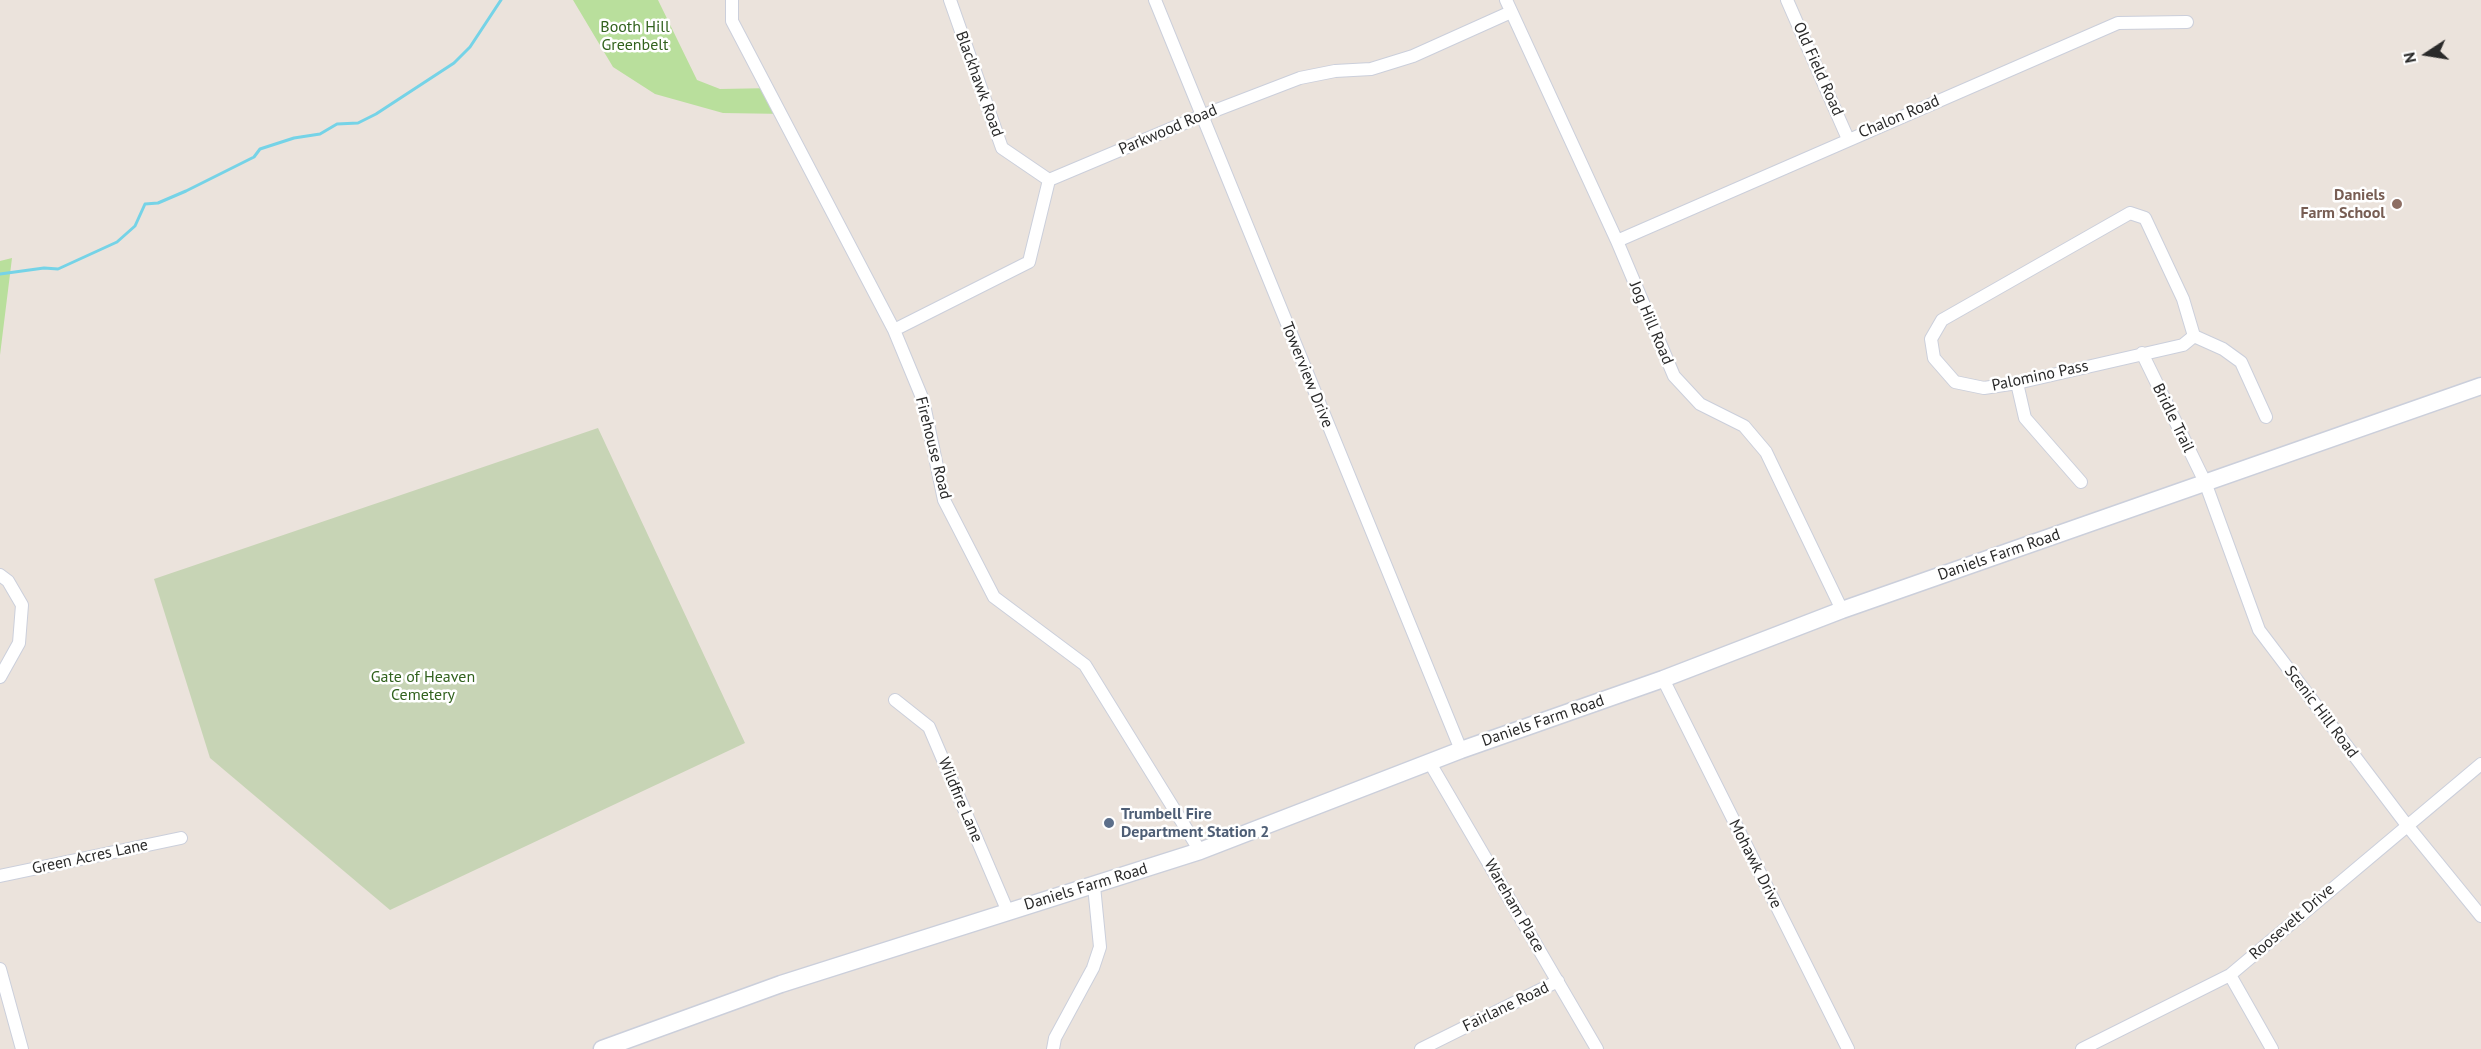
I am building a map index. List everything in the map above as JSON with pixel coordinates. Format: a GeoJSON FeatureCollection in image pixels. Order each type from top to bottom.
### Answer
{"type":"FeatureCollection","features":[{"type":"Feature","properties":{"kind":"main road","name":"Daniels Farm Road"},"geometry":{"type":"LineString","coordinates":[[602,1049],[781,984],[1200,851],[1461,750],[1663,679],[1842,610],[2481,386]]}},
{"type":"Feature","properties":{"kind":"street","name":"Firehouse Road"},"geometry":{"type":"LineString","coordinates":[[732,0],[732,21],[894,330],[923,400],[944,501],[994,597],[1085,665],[1200,851]]}},
{"type":"Feature","properties":{"kind":"street","name":"Blackhawk Road"},"geometry":{"type":"LineString","coordinates":[[950,0],[1002,148],[1049,180]]}},
{"type":"Feature","properties":{"kind":"street","name":"Towerview Drive"},"geometry":{"type":"LineString","coordinates":[[1155,0],[1461,750]]}},
{"type":"Feature","properties":{"kind":"street","name":"Old Field Road"},"geometry":{"type":"LineString","coordinates":[[1787,0],[1848,139]]}},
{"type":"Feature","properties":{"kind":"street","name":"Parkwood Road"},"geometry":{"type":"LineString","coordinates":[[1049,180],[1201,116],[1300,78],[1335,71],[1371,69],[1413,56],[1508,6]]}},
{"type":"Feature","properties":{"kind":"street","name":"Jog Hill Road"},"geometry":{"type":"LineString","coordinates":[[1508,6],[1617,241],[1674,376],[1700,404],[1744,426],[1766,452],[1842,610]]}},
{"type":"Feature","properties":{"kind":"street","name":"Chalon Road"},"geometry":{"type":"LineString","coordinates":[[1617,241],[2118,23],[2187,21]]}},
{"type":"Feature","properties":{"kind":"street"},"geometry":{"type":"LineString","coordinates":[[894,330],[1029,262],[1049,180]]}},
{"type":"Feature","properties":{"kind":"street","name":"Palomino Pass"},"geometry":{"type":"LineString","coordinates":[[2130,213],[2145,218],[2182,299],[2194,336],[2183,345],[2142,353],[2017,383],[1984,388],[1955,382],[1934,358],[1931,339],[1942,320],[2130,213]]}},
{"type":"Feature","properties":{"kind":"street"},"geometry":{"type":"LineString","coordinates":[[2194,336],[2223,348],[2241,362],[2266,417]]}},
{"type":"Feature","properties":{"kind":"street","name":"Bridle Trail"},"geometry":{"type":"LineString","coordinates":[[2142,353],[2205,482]]}},
{"type":"Feature","properties":{"kind":"street"},"geometry":{"type":"LineString","coordinates":[[2017,383],[2025,418],[2081,482]]}},
{"type":"Feature","properties":{"kind":"street","name":"Scenic Hill Road"},"geometry":{"type":"LineString","coordinates":[[2205,482],[2259,630],[2406,824],[2481,916]]}},
{"type":"Feature","properties":{"kind":"street"},"geometry":{"type":"LineString","coordinates":[[0,575],[8,581],[22,605],[19,643],[0,677]]}},
{"type":"Feature","properties":{"kind":"street","name":"Mohawk Drive"},"geometry":{"type":"LineString","coordinates":[[1663,679],[1848,1049]]}},
{"type":"Feature","properties":{"kind":"street","name":"Wildfire Lane"},"geometry":{"type":"LineString","coordinates":[[895,700],[929,727],[1008,912]]}},
{"type":"Feature","properties":{"kind":"street","name":"Wareham Place"},"geometry":{"type":"LineString","coordinates":[[1430,763],[1597,1049]]}},
{"type":"Feature","properties":{"kind":"street","name":"Roosevelt Drive"},"geometry":{"type":"LineString","coordinates":[[2082,1049],[2230,975],[2406,824],[2481,764]]}},
{"type":"Feature","properties":{"kind":"street","name":"Green Acres Lane"},"geometry":{"type":"LineString","coordinates":[[0,876],[180,838]]}},
{"type":"Feature","properties":{"kind":"street"},"geometry":{"type":"LineString","coordinates":[[1053,1049],[1055,1038],[1093,968],[1100,947],[1094,886]]}},
{"type":"Feature","properties":{"kind":"street"},"geometry":{"type":"LineString","coordinates":[[0,969],[22,1049]]}},
{"type":"Feature","properties":{"kind":"street"},"geometry":{"type":"LineString","coordinates":[[2230,975],[2272,1049]]}},
{"type":"Feature","properties":{"kind":"street","name":"Fairlane Road"},"geometry":{"type":"LineString","coordinates":[[1421,1049],[1558,981]]}},
{"type":"Feature","properties":{"kind":"green space","name":"Booth Hill Greenbelt"},"geometry":{"type":"Polygon","coordinates":[[[573,0],[658,0],[697,80],[720,89],[774,88],[786,114],[723,113],[655,94],[613,67],[573,0]]]}},
{"type":"Feature","properties":{"kind":"green space"},"geometry":{"type":"Polygon","coordinates":[[[12,258],[0,355],[0,261],[12,258]]]}},
{"type":"Feature","properties":{"kind":"green space","name":"Gate of Heaven Cemetery"},"geometry":{"type":"Polygon","coordinates":[[[598,428],[745,743],[390,910],[210,758],[154,579],[598,428]]]}},
{"type":"Feature","properties":{"kind":"waterway"},"geometry":{"type":"LineString","coordinates":[[0,274],[44,268],[58,269],[117,242],[135,226],[145,204],[158,203],[186,191],[254,157],[260,149],[294,138],[320,134],[337,124],[358,123],[376,114],[454,63],[470,47],[501,0]]}},
{"type":"Feature","properties":{"kind":"place","name":"Daniels Farm School"},"geometry":{"type":"Point","coordinates":[2397,204]}},
{"type":"Feature","properties":{"kind":"place","name":"Trumbell Fire Department Station 2"},"geometry":{"type":"Point","coordinates":[1109,823]}}]}
